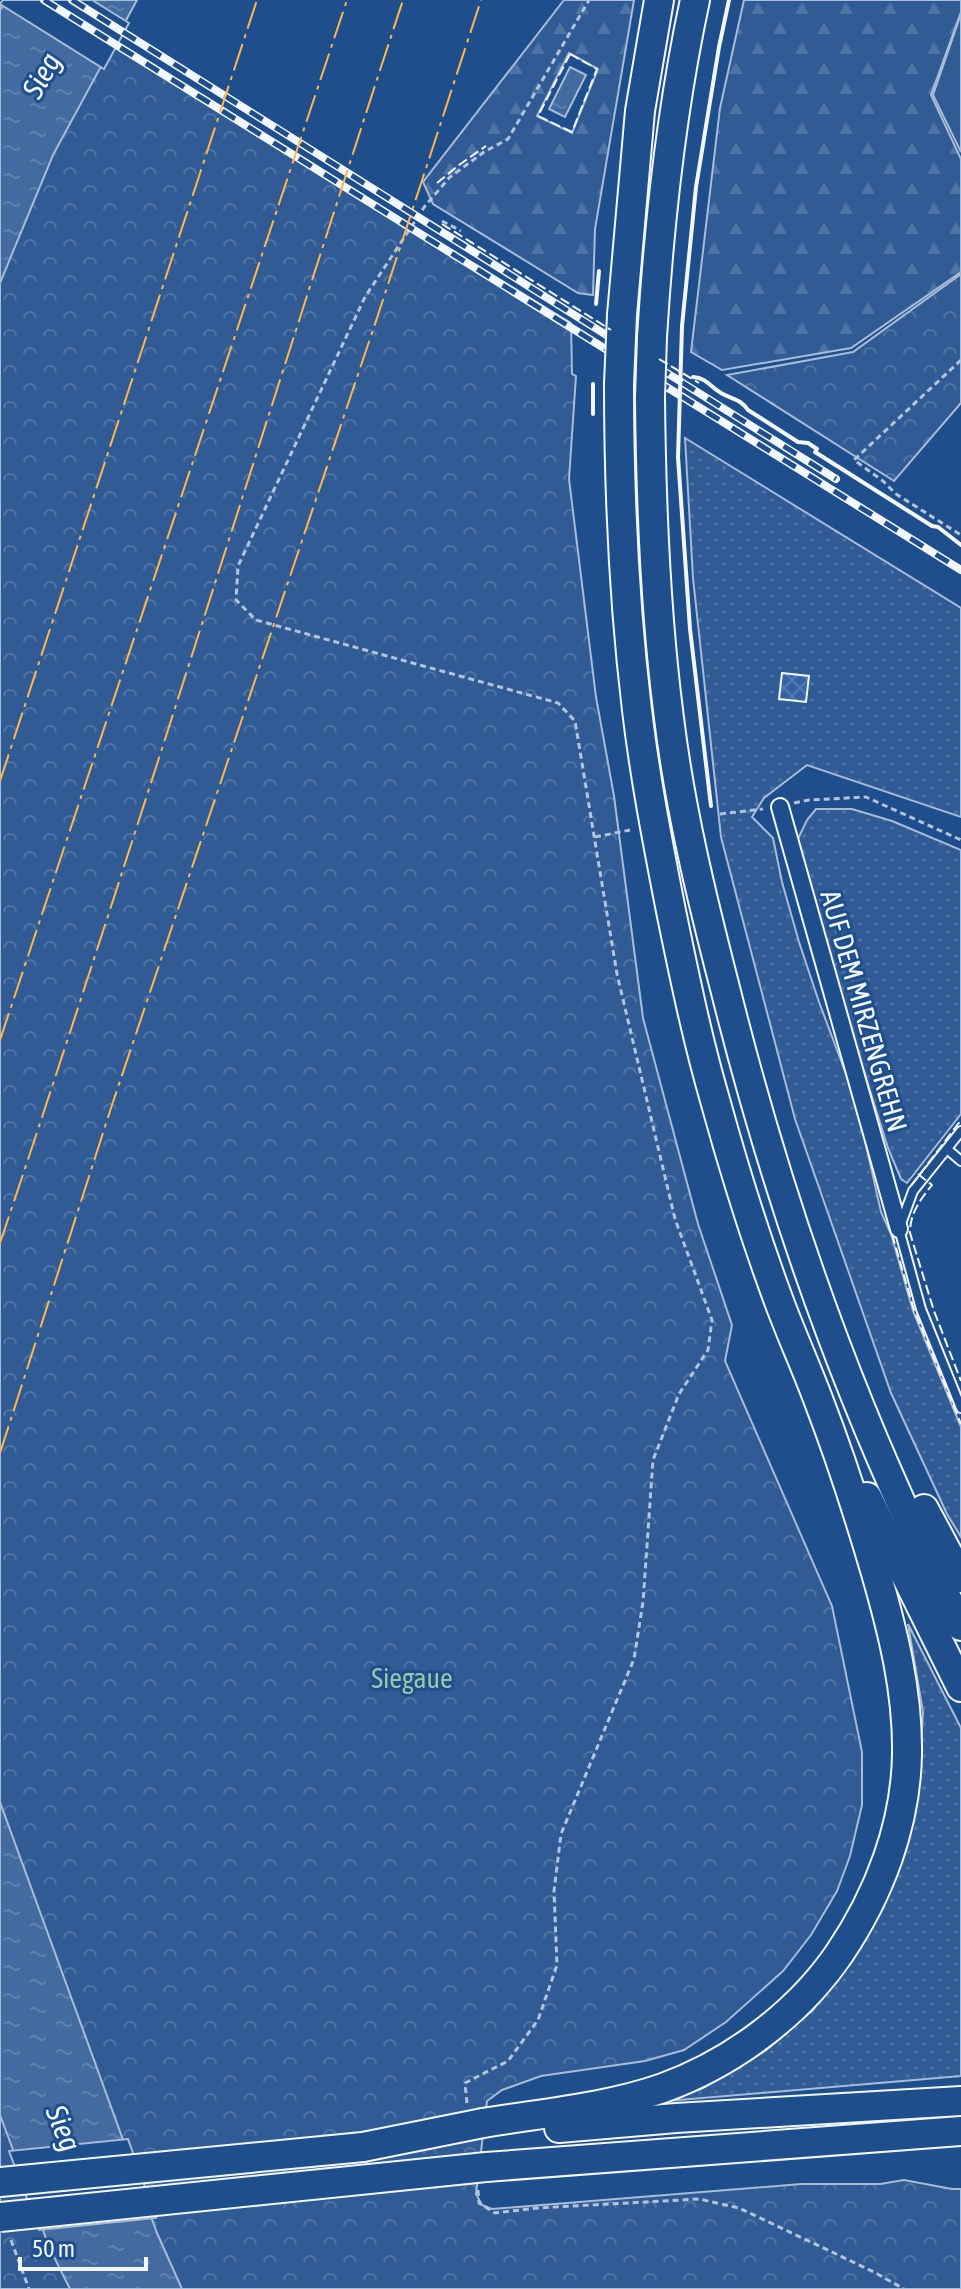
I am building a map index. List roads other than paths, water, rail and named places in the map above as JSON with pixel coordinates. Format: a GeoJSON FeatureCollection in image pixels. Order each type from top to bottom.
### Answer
{"type":"FeatureCollection","features":[{"type":"Feature","properties":{"kind":"highway"},"geometry":{"type":"LineString","coordinates":[[0,2182],[363,2147],[483,2129],[634,2097],[665,2087],[718,2061],[767,2029],[810,1991],[844,1947],[883,1873],[903,1800],[907,1758],[901,1675],[867,1542],[820,1403],[780,1302],[714,1096],[687,991],[666,885],[646,778],[630,647],[621,516],[619,384],[622,315],[640,111],[659,0]]}},
{"type":"Feature","properties":{"kind":"highway"},"geometry":{"type":"LineString","coordinates":[[695,0],[670,143],[652,337],[651,505],[657,613],[669,720],[687,826],[710,932],[750,1090],[800,1248],[863,1415],[936,1578],[961,1626]]}},
{"type":"Feature","properties":{"kind":"highway"},"geometry":{"type":"LineString","coordinates":[[800,1248],[875,1410],[961,1578]]}},
{"type":"Feature","properties":{"kind":"highway"},"geometry":{"type":"LineString","coordinates":[[820,1403],[961,1687]]}},
{"type":"Feature","properties":{"kind":"highway"},"geometry":{"type":"LineString","coordinates":[[483,2129],[961,2101]]}},
{"type":"Feature","properties":{"kind":"highway"},"geometry":{"type":"LineString","coordinates":[[6,2228],[486,2167],[961,2131]]}},
{"type":"Feature","properties":{"kind":"street","name":"AUF DEM MIRZENGREHN"},"geometry":{"type":"LineString","coordinates":[[780,807],[899,1229]]}},
{"type":"Feature","properties":{"kind":"lane"},"geometry":{"type":"LineString","coordinates":[[899,1229],[913,1191],[961,1131]]}},
{"type":"Feature","properties":{"kind":"lane"},"geometry":{"type":"LineString","coordinates":[[947,1149],[961,1161]]}},
{"type":"Feature","properties":{"kind":"lane","name":"AUF DEM MIRZENGREHN"},"geometry":{"type":"LineString","coordinates":[[899,1229],[921,1309],[961,1408]]}},
{"type":"Feature","properties":{"kind":"water","name":"Sieg"},"geometry":{"type":"Polygon","coordinates":[[[8,0],[137,0],[53,155],[0,283],[0,10],[8,0]]]}},
{"type":"Feature","properties":{"kind":"water"},"geometry":{"type":"Polygon","coordinates":[[[570,67],[586,75],[565,117],[549,109],[570,67]]]}},
{"type":"Feature","properties":{"kind":"water","name":"Sieg"},"geometry":{"type":"Polygon","coordinates":[[[0,1802],[157,2233],[182,2289],[70,2289],[50,2249],[0,2115],[0,1802]]]}},
{"type":"Feature","properties":{"kind":"railway"},"geometry":{"type":"LineString","coordinates":[[44,0],[961,570]]}},
{"type":"Feature","properties":{"kind":"railway"},"geometry":{"type":"LineString","coordinates":[[72,0],[836,479]]}},
{"type":"Feature","properties":{"kind":"park label","name":"Siegaue"},"geometry":{"type":"Point","coordinates":[412,1678]}}]}
